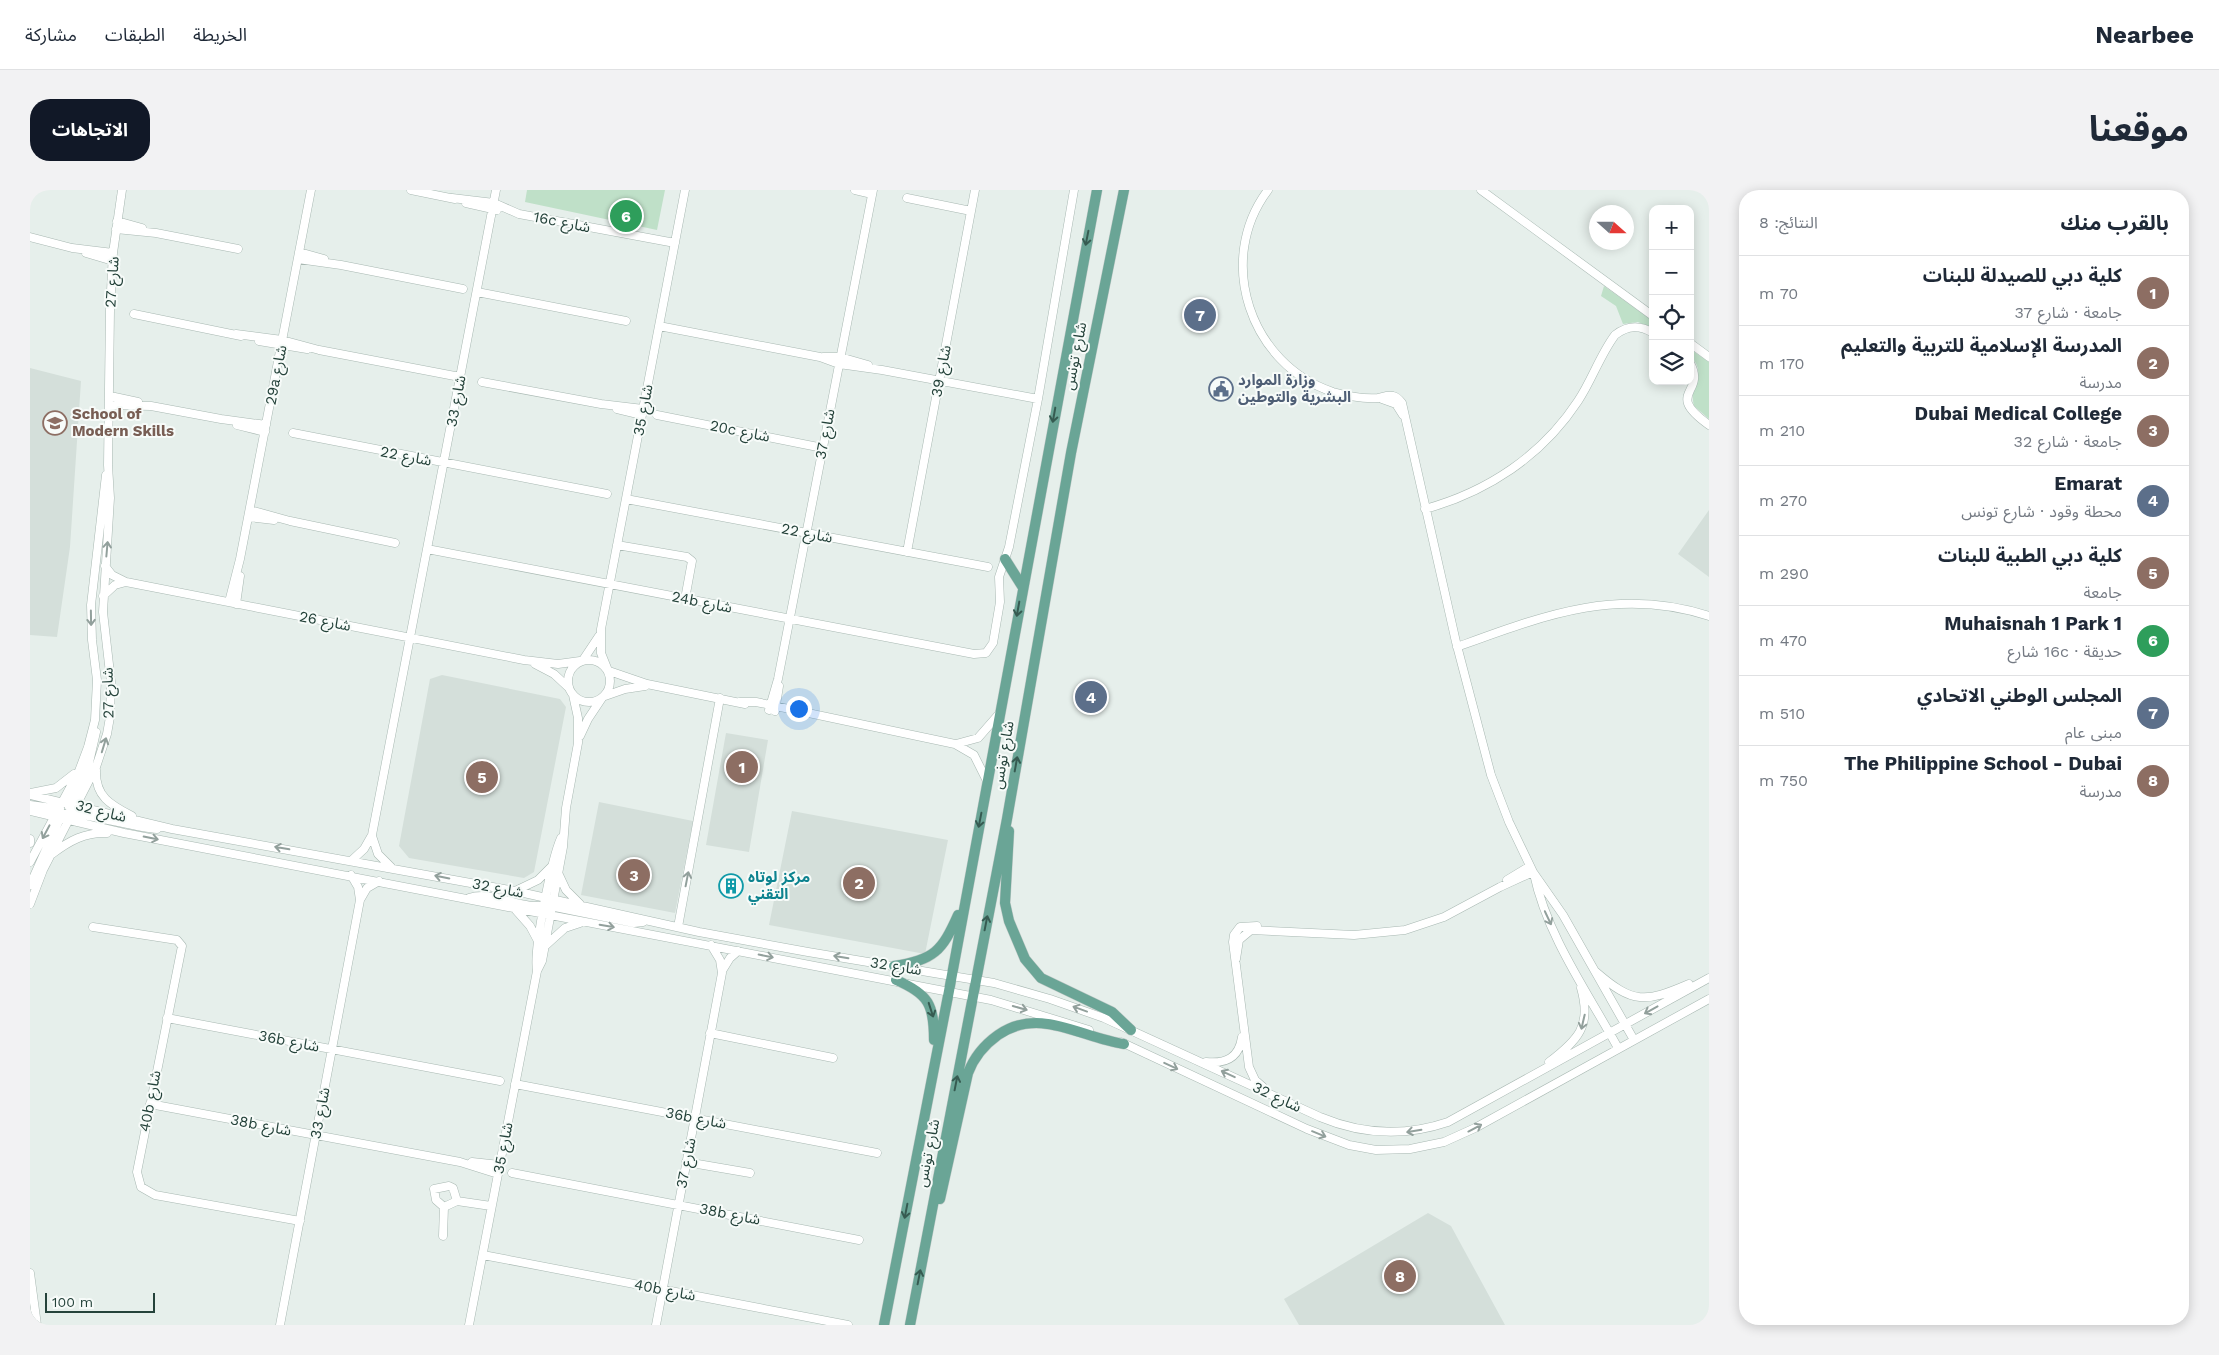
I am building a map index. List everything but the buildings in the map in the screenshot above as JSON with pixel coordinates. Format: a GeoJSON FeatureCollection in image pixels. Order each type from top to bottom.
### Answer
{"type":"FeatureCollection","features":[{"type":"Feature","properties":{"kind":"main road","name":"شارع تونس"},"geometry":{"type":"LineString","coordinates":[[884,1325],[949,991],[1022,586],[1097,190]]}},
{"type":"Feature","properties":{"kind":"main road","name":"شارع تونس"},"geometry":{"type":"LineString","coordinates":[[910,1325],[1007,819],[1071,454],[1124,190]]}},
{"type":"Feature","properties":{"kind":"main road"},"geometry":{"type":"LineString","coordinates":[[1004,560],[1022,586]]}},
{"type":"Feature","properties":{"kind":"main road"},"geometry":{"type":"LineString","coordinates":[[1007,819],[1009,839],[1005,902],[1009,921],[1025,959],[1041,978],[1112,1012],[1131,1030]]}},
{"type":"Feature","properties":{"kind":"main road"},"geometry":{"type":"LineString","coordinates":[[894,966],[921,961],[935,954],[947,940],[965,901]]}},
{"type":"Feature","properties":{"kind":"main road"},"geometry":{"type":"LineString","coordinates":[[896,980],[918,990],[932,1008],[934,1061]]}},
{"type":"Feature","properties":{"kind":"main road"},"geometry":{"type":"LineString","coordinates":[[930,1221],[945,1182],[968,1074],[976,1056],[990,1041],[1013,1027],[1039,1022],[1056,1024],[1124,1044]]}},
{"type":"Feature","properties":{"kind":"street","name":"شارع 27"},"geometry":{"type":"LineString","coordinates":[[30,862],[96,767],[107,734],[112,700],[104,638],[103,596],[110,498],[108,465],[110,310],[113,257],[122,190]]}},
{"type":"Feature","properties":{"kind":"street","name":"29a شارع"},"geometry":{"type":"LineString","coordinates":[[232,603],[311,190]]}},
{"type":"Feature","properties":{"kind":"street","name":"16c شارع"},"geometry":{"type":"LineString","coordinates":[[411,190],[675,243]]}},
{"type":"Feature","properties":{"kind":"street","name":"شارع 33"},"geometry":{"type":"LineString","coordinates":[[351,861],[364,849],[372,835],[405,662],[409,656],[415,611],[496,190]]}},
{"type":"Feature","properties":{"kind":"street","name":"شارع 35"},"geometry":{"type":"LineString","coordinates":[[582,661],[596,643],[601,629],[685,190]]}},
{"type":"Feature","properties":{"kind":"street"},"geometry":{"type":"LineString","coordinates":[[855,190],[872,192]]}},
{"type":"Feature","properties":{"kind":"street","name":"شارع 39"},"geometry":{"type":"LineString","coordinates":[[907,552],[975,190]]}},
{"type":"Feature","properties":{"kind":"street"},"geometry":{"type":"LineString","coordinates":[[999,577],[1009,547],[1038,399],[1074,190]]}},
{"type":"Feature","properties":{"kind":"street"},"geometry":{"type":"LineString","coordinates":[[1268,190],[1250,223],[1242,254],[1244,291],[1254,324],[1278,357],[1310,382],[1344,395],[1380,398],[1389,396],[1400,400],[1404,406],[1424,507],[1456,644],[1491,775],[1509,822],[1532,869],[1559,908],[1591,968],[1634,1040]]}},
{"type":"Feature","properties":{"kind":"street"},"geometry":{"type":"LineString","coordinates":[[1481,190],[1649,313]]}},
{"type":"Feature","properties":{"kind":"street","name":"شارع 37"},"geometry":{"type":"LineString","coordinates":[[772,708],[872,192]]}},
{"type":"Feature","properties":{"kind":"street"},"geometry":{"type":"LineString","coordinates":[[907,198],[970,211]]}},
{"type":"Feature","properties":{"kind":"street"},"geometry":{"type":"LineString","coordinates":[[117,225],[238,249]]}},
{"type":"Feature","properties":{"kind":"street"},"geometry":{"type":"LineString","coordinates":[[30,237],[113,257]]}},
{"type":"Feature","properties":{"kind":"street"},"geometry":{"type":"LineString","coordinates":[[298,256],[463,289]]}},
{"type":"Feature","properties":{"kind":"street"},"geometry":{"type":"LineString","coordinates":[[476,292],[626,321]]}},
{"type":"Feature","properties":{"kind":"street"},"geometry":{"type":"LineString","coordinates":[[134,314],[460,377]]}},
{"type":"Feature","properties":{"kind":"street"},"geometry":{"type":"LineString","coordinates":[[659,326],[1038,399]]}},
{"type":"Feature","properties":{"kind":"street"},"geometry":{"type":"LineString","coordinates":[[1424,507],[1453,499],[1498,478],[1541,446],[1578,400],[1615,335],[1628,327],[1636,327],[1649,332]]}},
{"type":"Feature","properties":{"kind":"street"},"geometry":{"type":"LineString","coordinates":[[1694,346],[1709,357]]}},
{"type":"Feature","properties":{"kind":"street"},"geometry":{"type":"LineString","coordinates":[[1691,389],[1698,380],[1694,362]]}},
{"type":"Feature","properties":{"kind":"street"},"geometry":{"type":"LineString","coordinates":[[482,382],[643,412]]}},
{"type":"Feature","properties":{"kind":"street"},"geometry":{"type":"LineString","coordinates":[[1692,385],[1687,398],[1688,407],[1709,425]]}},
{"type":"Feature","properties":{"kind":"street"},"geometry":{"type":"LineString","coordinates":[[110,400],[152,406],[265,428]]}},
{"type":"Feature","properties":{"kind":"street","name":"20c شارع"},"geometry":{"type":"LineString","coordinates":[[657,415],[823,448]]}},
{"type":"Feature","properties":{"kind":"street","name":"شارع 22"},"geometry":{"type":"LineString","coordinates":[[293,433],[607,494]]}},
{"type":"Feature","properties":{"kind":"street","name":"شارع 27"},"geometry":{"type":"LineString","coordinates":[[30,904],[51,855],[95,720],[98,680],[92,640],[92,592],[108,465]]}},
{"type":"Feature","properties":{"kind":"street","name":"شارع 22"},"geometry":{"type":"LineString","coordinates":[[626,499],[988,567]]}},
{"type":"Feature","properties":{"kind":"street"},"geometry":{"type":"LineString","coordinates":[[249,513],[395,543]]}},
{"type":"Feature","properties":{"kind":"street"},"geometry":{"type":"LineString","coordinates":[[617,545],[687,557],[692,562],[685,599]]}},
{"type":"Feature","properties":{"kind":"street","name":"24b شارع"},"geometry":{"type":"LineString","coordinates":[[427,549],[977,655],[988,651],[993,643],[1000,602],[999,577]]}},
{"type":"Feature","properties":{"kind":"street","name":"شارع 26"},"geometry":{"type":"LineString","coordinates":[[105,566],[112,575],[126,582],[524,660],[558,664],[582,661]]}},
{"type":"Feature","properties":{"kind":"street"},"geometry":{"type":"LineString","coordinates":[[999,577],[1011,570]]}},
{"type":"Feature","properties":{"kind":"street"},"geometry":{"type":"LineString","coordinates":[[103,596],[115,585],[126,582]]}},
{"type":"Feature","properties":{"kind":"street"},"geometry":{"type":"LineString","coordinates":[[1456,644],[1555,614],[1601,604],[1648,603],[1672,606],[1709,616]]}},
{"type":"Feature","properties":{"kind":"street","name":"شارع 35"},"geometry":{"type":"LineString","coordinates":[[601,629],[601,653],[608,669]]}},
{"type":"Feature","properties":{"kind":"street","name":"شارع 26"},"geometry":{"type":"LineString","coordinates":[[524,660],[554,674],[571,692]]}},
{"type":"Feature","properties":{"kind":"street"},"geometry":{"type":"LineString","coordinates":[[656,686],[625,689],[590,702],[584,702],[571,692],[568,682],[571,670],[582,661],[596,660],[608,669],[656,686],[955,744],[964,744],[978,738],[999,714]]}},
{"type":"Feature","properties":{"kind":"street"},"geometry":{"type":"LineString","coordinates":[[603,697],[611,684],[608,669]]}},
{"type":"Feature","properties":{"kind":"street","name":"شارع 35"},"geometry":{"type":"LineString","coordinates":[[469,1325],[537,971],[536,960],[542,943],[554,864],[563,836],[578,743],[578,718],[571,692]]}},
{"type":"Feature","properties":{"kind":"street","name":"شارع 35"},"geometry":{"type":"LineString","coordinates":[[578,743],[588,720],[603,697]]}},
{"type":"Feature","properties":{"kind":"street"},"geometry":{"type":"LineString","coordinates":[[678,927],[720,698]]}},
{"type":"Feature","properties":{"kind":"street"},"geometry":{"type":"LineString","coordinates":[[30,885],[92,756],[96,738],[95,720]]}},
{"type":"Feature","properties":{"kind":"street"},"geometry":{"type":"LineString","coordinates":[[955,744],[974,755],[987,781]]}},
{"type":"Feature","properties":{"kind":"street"},"geometry":{"type":"LineString","coordinates":[[30,794],[62,785],[73,775],[83,760]]}},
{"type":"Feature","properties":{"kind":"street"},"geometry":{"type":"LineString","coordinates":[[96,767],[97,786],[104,799],[113,806],[143,821]]}},
{"type":"Feature","properties":{"kind":"street","name":"شارع 32"},"geometry":{"type":"LineString","coordinates":[[30,794],[66,811],[124,834],[351,875],[515,909],[896,980],[972,996],[1045,1015],[1124,1044],[1331,1139],[1359,1147],[1393,1150],[1427,1146],[1460,1136],[1709,999]]}},
{"type":"Feature","properties":{"kind":"street"},"geometry":{"type":"LineString","coordinates":[[30,805],[128,825],[172,829]]}},
{"type":"Feature","properties":{"kind":"street","name":"شارع 32"},"geometry":{"type":"LineString","coordinates":[[30,811],[66,811],[143,821],[172,829],[515,891],[549,902],[582,905],[678,927],[976,979],[1050,999],[1131,1030],[1337,1124],[1374,1132],[1412,1132],[1448,1122],[1709,977]]}},
{"type":"Feature","properties":{"kind":"street"},"geometry":{"type":"LineString","coordinates":[[51,855],[71,841],[90,834],[124,834]]}},
{"type":"Feature","properties":{"kind":"street"},"geometry":{"type":"LineString","coordinates":[[372,835],[374,848],[391,868]]}},
{"type":"Feature","properties":{"kind":"street","name":"شارع 35"},"geometry":{"type":"LineString","coordinates":[[549,902],[558,874],[563,836]]}},
{"type":"Feature","properties":{"kind":"street"},"geometry":{"type":"LineString","coordinates":[[515,891],[538,880],[554,864]]}},
{"type":"Feature","properties":{"kind":"street"},"geometry":{"type":"LineString","coordinates":[[1273,1095],[1260,1085],[1251,1074],[1243,1027],[1236,959],[1239,940],[1247,932],[1289,930],[1354,935],[1405,930],[1444,917],[1532,869]]}},
{"type":"Feature","properties":{"kind":"street"},"geometry":{"type":"LineString","coordinates":[[1532,869],[1544,908],[1576,974],[1618,1048]]}},
{"type":"Feature","properties":{"kind":"street"},"geometry":{"type":"LineString","coordinates":[[558,874],[566,890],[582,905]]}},
{"type":"Feature","properties":{"kind":"street","name":"شارع 33"},"geometry":{"type":"LineString","coordinates":[[280,1325],[360,900],[358,887],[351,875]]}},
{"type":"Feature","properties":{"kind":"street"},"geometry":{"type":"LineString","coordinates":[[360,900],[367,888],[378,881]]}},
{"type":"Feature","properties":{"kind":"street"},"geometry":{"type":"LineString","coordinates":[[467,899],[484,896],[549,902],[634,923],[647,921]]}},
{"type":"Feature","properties":{"kind":"street"},"geometry":{"type":"LineString","coordinates":[[515,909],[542,943],[565,928],[585,922]]}},
{"type":"Feature","properties":{"kind":"street","name":"40b شارع"},"geometry":{"type":"LineString","coordinates":[[93,927],[180,942],[182,949],[137,1172],[138,1183],[145,1191],[300,1221]]}},
{"type":"Feature","properties":{"kind":"street"},"geometry":{"type":"LineString","coordinates":[[711,945],[718,955],[722,972]]}},
{"type":"Feature","properties":{"kind":"street","name":"شارع 37"},"geometry":{"type":"LineString","coordinates":[[656,1325],[722,972],[738,951]]}},
{"type":"Feature","properties":{"kind":"street"},"geometry":{"type":"LineString","coordinates":[[1591,968],[1621,992],[1643,998],[1666,994],[1709,977]]}},
{"type":"Feature","properties":{"kind":"street"},"geometry":{"type":"LineString","coordinates":[[1528,1078],[1569,1047],[1582,1030],[1585,1009],[1576,974]]}},
{"type":"Feature","properties":{"kind":"street","name":"36b شارع"},"geometry":{"type":"LineString","coordinates":[[167,1018],[500,1081]]}},
{"type":"Feature","properties":{"kind":"street"},"geometry":{"type":"LineString","coordinates":[[1200,1061],[1220,1063],[1233,1058],[1240,1046],[1243,1027]]}},
{"type":"Feature","properties":{"kind":"street"},"geometry":{"type":"LineString","coordinates":[[710,1033],[833,1058]]}},
{"type":"Feature","properties":{"kind":"street","name":"36b شارع"},"geometry":{"type":"LineString","coordinates":[[515,1084],[877,1153]]}},
{"type":"Feature","properties":{"kind":"street","name":"38b شارع"},"geometry":{"type":"LineString","coordinates":[[150,1104],[499,1169]]}},
{"type":"Feature","properties":{"kind":"street"},"geometry":{"type":"LineString","coordinates":[[686,1162],[750,1173]]}},
{"type":"Feature","properties":{"kind":"street","name":"38b شارع"},"geometry":{"type":"LineString","coordinates":[[512,1172],[678,1203],[859,1240]]}},
{"type":"Feature","properties":{"kind":"street"},"geometry":{"type":"LineString","coordinates":[[444,1207],[436,1200],[434,1189],[449,1186],[453,1188],[457,1201]]}},
{"type":"Feature","properties":{"kind":"street"},"geometry":{"type":"LineString","coordinates":[[444,1207],[457,1201],[492,1206]]}},
{"type":"Feature","properties":{"kind":"street"},"geometry":{"type":"LineString","coordinates":[[443,1236],[444,1207]]}},
{"type":"Feature","properties":{"kind":"street","name":"40b شارع"},"geometry":{"type":"LineString","coordinates":[[483,1255],[848,1325]]}},
{"type":"Feature","properties":{"kind":"street"},"geometry":{"type":"LineString","coordinates":[[30,1273],[37,1325]]}},
{"type":"Feature","properties":{"kind":"shaded area","name":"School of Modern Skills"},"geometry":{"type":"Polygon","coordinates":[[[30,368],[81,381],[70,547],[57,637],[30,635],[30,368]]]}},
{"type":"Feature","properties":{"kind":"shaded area"},"geometry":{"type":"Polygon","coordinates":[[[1709,510],[1709,577],[1678,554],[1709,510]]]}},
{"type":"Feature","properties":{"kind":"shaded area"},"geometry":{"type":"Polygon","coordinates":[[[442,675],[560,699],[566,707],[534,872],[524,878],[409,858],[399,846],[430,679],[442,675]]]}},
{"type":"Feature","properties":{"kind":"shaded area"},"geometry":{"type":"Polygon","coordinates":[[[726,733],[768,740],[749,852],[706,845],[726,733]]]}},
{"type":"Feature","properties":{"kind":"shaded area"},"geometry":{"type":"Polygon","coordinates":[[[599,802],[693,821],[675,913],[581,895],[599,802]]]}},
{"type":"Feature","properties":{"kind":"shaded area"},"geometry":{"type":"Polygon","coordinates":[[[792,811],[948,840],[925,954],[769,925],[792,811]]]}},
{"type":"Feature","properties":{"kind":"shaded area"},"geometry":{"type":"Polygon","coordinates":[[[1428,1213],[1451,1226],[1505,1325],[1299,1325],[1284,1299],[1428,1213]]]}},
{"type":"Feature","properties":{"kind":"green space"},"geometry":{"type":"Polygon","coordinates":[[[527,190],[665,190],[657,230],[525,202],[527,190]]]}},
{"type":"Feature","properties":{"kind":"green space"},"geometry":{"type":"Polygon","coordinates":[[[1604,286],[1649,318],[1649,327],[1638,322],[1623,324],[1616,306],[1601,296],[1604,286]]]}},
{"type":"Feature","properties":{"kind":"green space"},"geometry":{"type":"Polygon","coordinates":[[[1694,352],[1709,362],[1709,419],[1694,406],[1693,398],[1698,374],[1694,352]]]}},
{"type":"Feature","properties":{"kind":"place","name":"Muhaisnah 1 Park 1"},"geometry":{"type":"Point","coordinates":[626,216]}},
{"type":"Feature","properties":{"kind":"place","name":"المجلس الوطني الاتحادي"},"geometry":{"type":"Point","coordinates":[1200,315]}},
{"type":"Feature","properties":{"kind":"place","name":"وزارة الموارد البشرية والتوطين"},"geometry":{"type":"Point","coordinates":[1221,389]}},
{"type":"Feature","properties":{"kind":"place","name":"School of Modern Skills"},"geometry":{"type":"Point","coordinates":[55,423]}},
{"type":"Feature","properties":{"kind":"place","name":"Emarat"},"geometry":{"type":"Point","coordinates":[1091,697]}},
{"type":"Feature","properties":{"kind":"place","name":"كلية دبي للصيدلة للبنات"},"geometry":{"type":"Point","coordinates":[742,767]}},
{"type":"Feature","properties":{"kind":"place","name":"كلية دبي الطبية للبنات"},"geometry":{"type":"Point","coordinates":[482,777]}},
{"type":"Feature","properties":{"kind":"place","name":"Dubai Medical College"},"geometry":{"type":"Point","coordinates":[634,875]}},
{"type":"Feature","properties":{"kind":"place","name":"المدرسة الإسلامية للتربية والتعليم"},"geometry":{"type":"Point","coordinates":[859,883]}},
{"type":"Feature","properties":{"kind":"place","name":"مركز لوتاه التقني"},"geometry":{"type":"Point","coordinates":[731,886]}},
{"type":"Feature","properties":{"kind":"place","name":"The Philippine School - Dubai"},"geometry":{"type":"Point","coordinates":[1400,1276]}}]}
